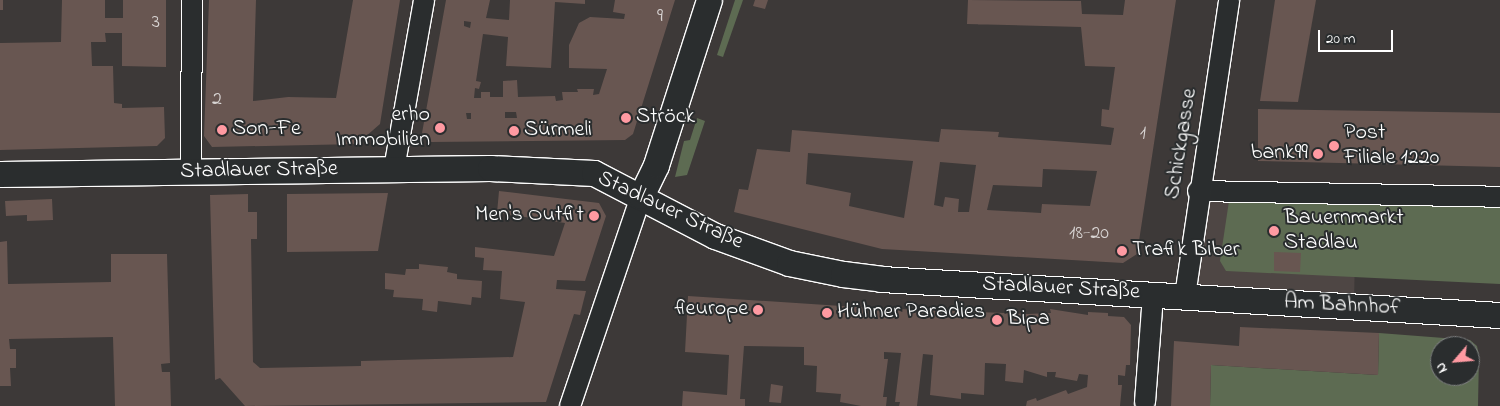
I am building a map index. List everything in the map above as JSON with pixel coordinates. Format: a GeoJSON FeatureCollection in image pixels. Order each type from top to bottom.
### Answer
{"type":"FeatureCollection","features":[{"type":"Feature","properties":{"kind":"street"},"geometry":{"type":"LineString","coordinates":[[191,172],[192,0]]}},
{"type":"Feature","properties":{"kind":"street"},"geometry":{"type":"LineString","coordinates":[[394,169],[424,0]]}},
{"type":"Feature","properties":{"kind":"street"},"geometry":{"type":"LineString","coordinates":[[570,406],[641,196],[656,165],[710,0]]}},
{"type":"Feature","properties":{"kind":"street","name":"Schickgasse"},"geometry":{"type":"LineString","coordinates":[[1185,296],[1198,191],[1229,0]]}},
{"type":"Feature","properties":{"kind":"street","name":"Stadlauer Straße"},"geometry":{"type":"LineString","coordinates":[[0,174],[394,169],[594,173],[641,196],[676,218],[715,236],[789,263],[843,274],[1185,296]]}},
{"type":"Feature","properties":{"kind":"street"},"geometry":{"type":"LineString","coordinates":[[1198,191],[1500,197]]}},
{"type":"Feature","properties":{"kind":"street"},"geometry":{"type":"LineString","coordinates":[[1144,402],[1153,295]]}},
{"type":"Feature","properties":{"kind":"street","name":"Am Bahnhof"},"geometry":{"type":"LineString","coordinates":[[1185,296],[1500,315]]}},
{"type":"Feature","properties":{"kind":"shaded area","name":"Bauernmarkt Stadlau"},"geometry":{"type":"Polygon","coordinates":[[[1198,191],[1356,194],[1354,306],[1185,296],[1198,191]]]}},
{"type":"Feature","properties":{"kind":"green space"},"geometry":{"type":"Polygon","coordinates":[[[735,0],[743,0],[723,57],[717,55],[735,0]]]}},
{"type":"Feature","properties":{"kind":"green space"},"geometry":{"type":"Polygon","coordinates":[[[697,118],[705,121],[687,175],[675,177],[684,141],[690,140],[697,118]]]}},
{"type":"Feature","properties":{"kind":"green space"},"geometry":{"type":"Polygon","coordinates":[[[1229,201],[1500,206],[1500,284],[1226,271],[1220,261],[1229,201]]]}},
{"type":"Feature","properties":{"kind":"green space"},"geometry":{"type":"Polygon","coordinates":[[[1379,333],[1430,337],[1430,386],[1478,386],[1478,406],[1210,406],[1211,365],[1378,375],[1379,333]]]}},
{"type":"Feature","properties":{"kind":"building"},"geometry":{"type":"Polygon","coordinates":[[[0,0],[3,0],[3,10],[0,10],[0,0]]]}},
{"type":"Feature","properties":{"kind":"building"},"geometry":{"type":"Polygon","coordinates":[[[62,0],[105,0],[105,18],[123,18],[123,0],[166,0],[166,67],[122,66],[122,33],[105,33],[106,42],[91,42],[92,66],[113,66],[114,103],[122,104],[122,108],[164,107],[165,138],[157,146],[0,150],[0,43],[61,42],[62,0]]]}},
{"type":"Feature","properties":{"kind":"building"},"geometry":{"type":"Polygon","coordinates":[[[209,0],[256,0],[253,101],[288,97],[336,98],[353,0],[400,0],[380,124],[357,144],[212,147],[204,136],[209,0]]]}},
{"type":"Feature","properties":{"kind":"building"},"geometry":{"type":"Polygon","coordinates":[[[446,0],[490,0],[486,18],[509,20],[510,0],[585,0],[585,4],[555,2],[551,68],[506,66],[508,37],[483,34],[476,81],[481,82],[479,89],[475,88],[474,98],[481,98],[481,92],[490,92],[490,97],[503,97],[503,81],[517,80],[518,97],[555,96],[556,101],[563,100],[562,92],[578,92],[577,89],[594,89],[593,95],[599,94],[607,69],[569,68],[569,45],[579,23],[590,17],[624,19],[625,14],[613,12],[615,0],[675,0],[633,134],[625,140],[430,142],[422,133],[446,0]],[[464,21],[464,26],[470,28],[471,22],[464,21]],[[505,112],[505,118],[517,118],[516,112],[505,112]],[[466,113],[467,119],[471,119],[471,113],[466,113]]]}},
{"type":"Feature","properties":{"kind":"building"},"geometry":{"type":"Polygon","coordinates":[[[755,0],[768,0],[765,9],[753,6],[755,0]]]}},
{"type":"Feature","properties":{"kind":"building"},"geometry":{"type":"Polygon","coordinates":[[[968,0],[1081,1],[1082,14],[1123,15],[1125,0],[1176,0],[1137,254],[1123,263],[882,249],[734,212],[739,189],[748,190],[757,149],[790,152],[792,130],[939,142],[941,129],[999,132],[998,137],[1111,145],[1114,128],[1101,126],[1102,109],[1109,110],[1115,67],[1085,66],[1081,27],[967,24],[968,0]],[[808,153],[806,184],[851,193],[849,206],[904,218],[913,161],[808,153]],[[940,162],[934,205],[943,207],[945,197],[959,199],[958,212],[969,212],[976,165],[940,162]],[[1043,169],[1042,187],[993,185],[987,210],[1041,213],[1042,204],[1090,206],[1097,171],[1043,169]]]}},
{"type":"Feature","properties":{"kind":"building"},"geometry":{"type":"Polygon","coordinates":[[[1275,0],[1316,0],[1298,102],[1260,101],[1275,0]]]}},
{"type":"Feature","properties":{"kind":"building"},"geometry":{"type":"Polygon","coordinates":[[[1258,109],[1500,113],[1500,167],[1258,161],[1258,109]]]}},
{"type":"Feature","properties":{"kind":"building"},"geometry":{"type":"Polygon","coordinates":[[[499,191],[599,203],[606,216],[585,281],[557,280],[556,289],[586,291],[580,315],[574,314],[546,402],[245,406],[220,378],[215,380],[210,195],[248,194],[248,212],[257,212],[257,239],[251,239],[253,362],[260,368],[361,366],[361,361],[513,357],[525,302],[500,299],[502,271],[483,270],[484,258],[475,257],[475,247],[554,256],[565,223],[497,213],[499,191]]]}},
{"type":"Feature","properties":{"kind":"building"},"geometry":{"type":"Polygon","coordinates":[[[388,193],[378,251],[287,252],[287,194],[388,193]]]}},
{"type":"Feature","properties":{"kind":"building"},"geometry":{"type":"Polygon","coordinates":[[[52,199],[53,220],[27,221],[27,215],[6,216],[5,201],[52,199]]]}},
{"type":"Feature","properties":{"kind":"building"},"geometry":{"type":"Polygon","coordinates":[[[7,241],[8,284],[111,282],[111,254],[167,254],[170,363],[161,364],[162,372],[170,372],[171,406],[115,406],[113,337],[9,339],[10,349],[16,349],[16,368],[10,368],[11,386],[0,386],[0,242],[7,241]]]}},
{"type":"Feature","properties":{"kind":"building"},"geometry":{"type":"Polygon","coordinates":[[[1274,252],[1301,253],[1300,272],[1274,271],[1274,252]]]}},
{"type":"Feature","properties":{"kind":"building"},"geometry":{"type":"Polygon","coordinates":[[[419,264],[448,267],[447,272],[457,274],[457,279],[482,281],[481,298],[472,297],[471,305],[438,301],[437,312],[422,310],[423,299],[393,297],[394,290],[385,289],[385,273],[405,275],[406,269],[419,269],[419,264]]]}},
{"type":"Feature","properties":{"kind":"building"},"geometry":{"type":"Polygon","coordinates":[[[688,296],[872,308],[1028,314],[1051,313],[1050,309],[1088,315],[1088,312],[1108,313],[1108,316],[1124,317],[1131,325],[1130,365],[1126,365],[1125,376],[1118,375],[1118,385],[1122,385],[1120,406],[1026,406],[1027,401],[1036,398],[1037,401],[1066,390],[1068,394],[1087,387],[1088,375],[1079,374],[1077,381],[1055,377],[1056,372],[1047,372],[1047,377],[1024,370],[1023,383],[1005,381],[1006,364],[985,363],[984,395],[961,393],[961,399],[930,395],[933,355],[923,354],[917,406],[899,406],[900,402],[895,402],[901,353],[884,352],[884,359],[888,359],[883,397],[887,397],[886,406],[861,406],[840,402],[841,394],[816,392],[817,366],[804,365],[804,347],[744,346],[740,399],[745,399],[745,406],[682,406],[683,391],[727,395],[729,355],[685,352],[688,296]]]}},
{"type":"Feature","properties":{"kind":"building"},"geometry":{"type":"Polygon","coordinates":[[[1240,327],[1379,333],[1378,375],[1211,365],[1210,406],[1171,406],[1174,341],[1239,346],[1240,327]]]}},
{"type":"Feature","properties":{"kind":"building"},"geometry":{"type":"Polygon","coordinates":[[[771,384],[783,386],[781,403],[769,402],[771,384]]]}},
{"type":"Feature","properties":{"kind":"place","name":"Ströck"},"geometry":{"type":"Point","coordinates":[626,118]}},
{"type":"Feature","properties":{"kind":"place","name":"erho Immobilien"},"geometry":{"type":"Point","coordinates":[440,128]}},
{"type":"Feature","properties":{"kind":"place","name":"Son-Fe"},"geometry":{"type":"Point","coordinates":[222,130]}},
{"type":"Feature","properties":{"kind":"place","name":"Sürmeli"},"geometry":{"type":"Point","coordinates":[514,131]}},
{"type":"Feature","properties":{"kind":"place","name":"Post Filiale 1220"},"geometry":{"type":"Point","coordinates":[1334,146]}},
{"type":"Feature","properties":{"kind":"place","name":"bank99"},"geometry":{"type":"Point","coordinates":[1318,154]}},
{"type":"Feature","properties":{"kind":"place","name":"Men's Outfit"},"geometry":{"type":"Point","coordinates":[594,216]}},
{"type":"Feature","properties":{"kind":"place","name":"Bauernmarkt Stadlau"},"geometry":{"type":"Point","coordinates":[1274,231]}},
{"type":"Feature","properties":{"kind":"place","name":"Trafik Biber"},"geometry":{"type":"Point","coordinates":[1122,251]}},
{"type":"Feature","properties":{"kind":"place","name":"fleurope"},"geometry":{"type":"Point","coordinates":[758,310]}},
{"type":"Feature","properties":{"kind":"place","name":"Hühner Paradies"},"geometry":{"type":"Point","coordinates":[827,313]}},
{"type":"Feature","properties":{"kind":"place","name":"Bipa"},"geometry":{"type":"Point","coordinates":[997,320]}}]}
